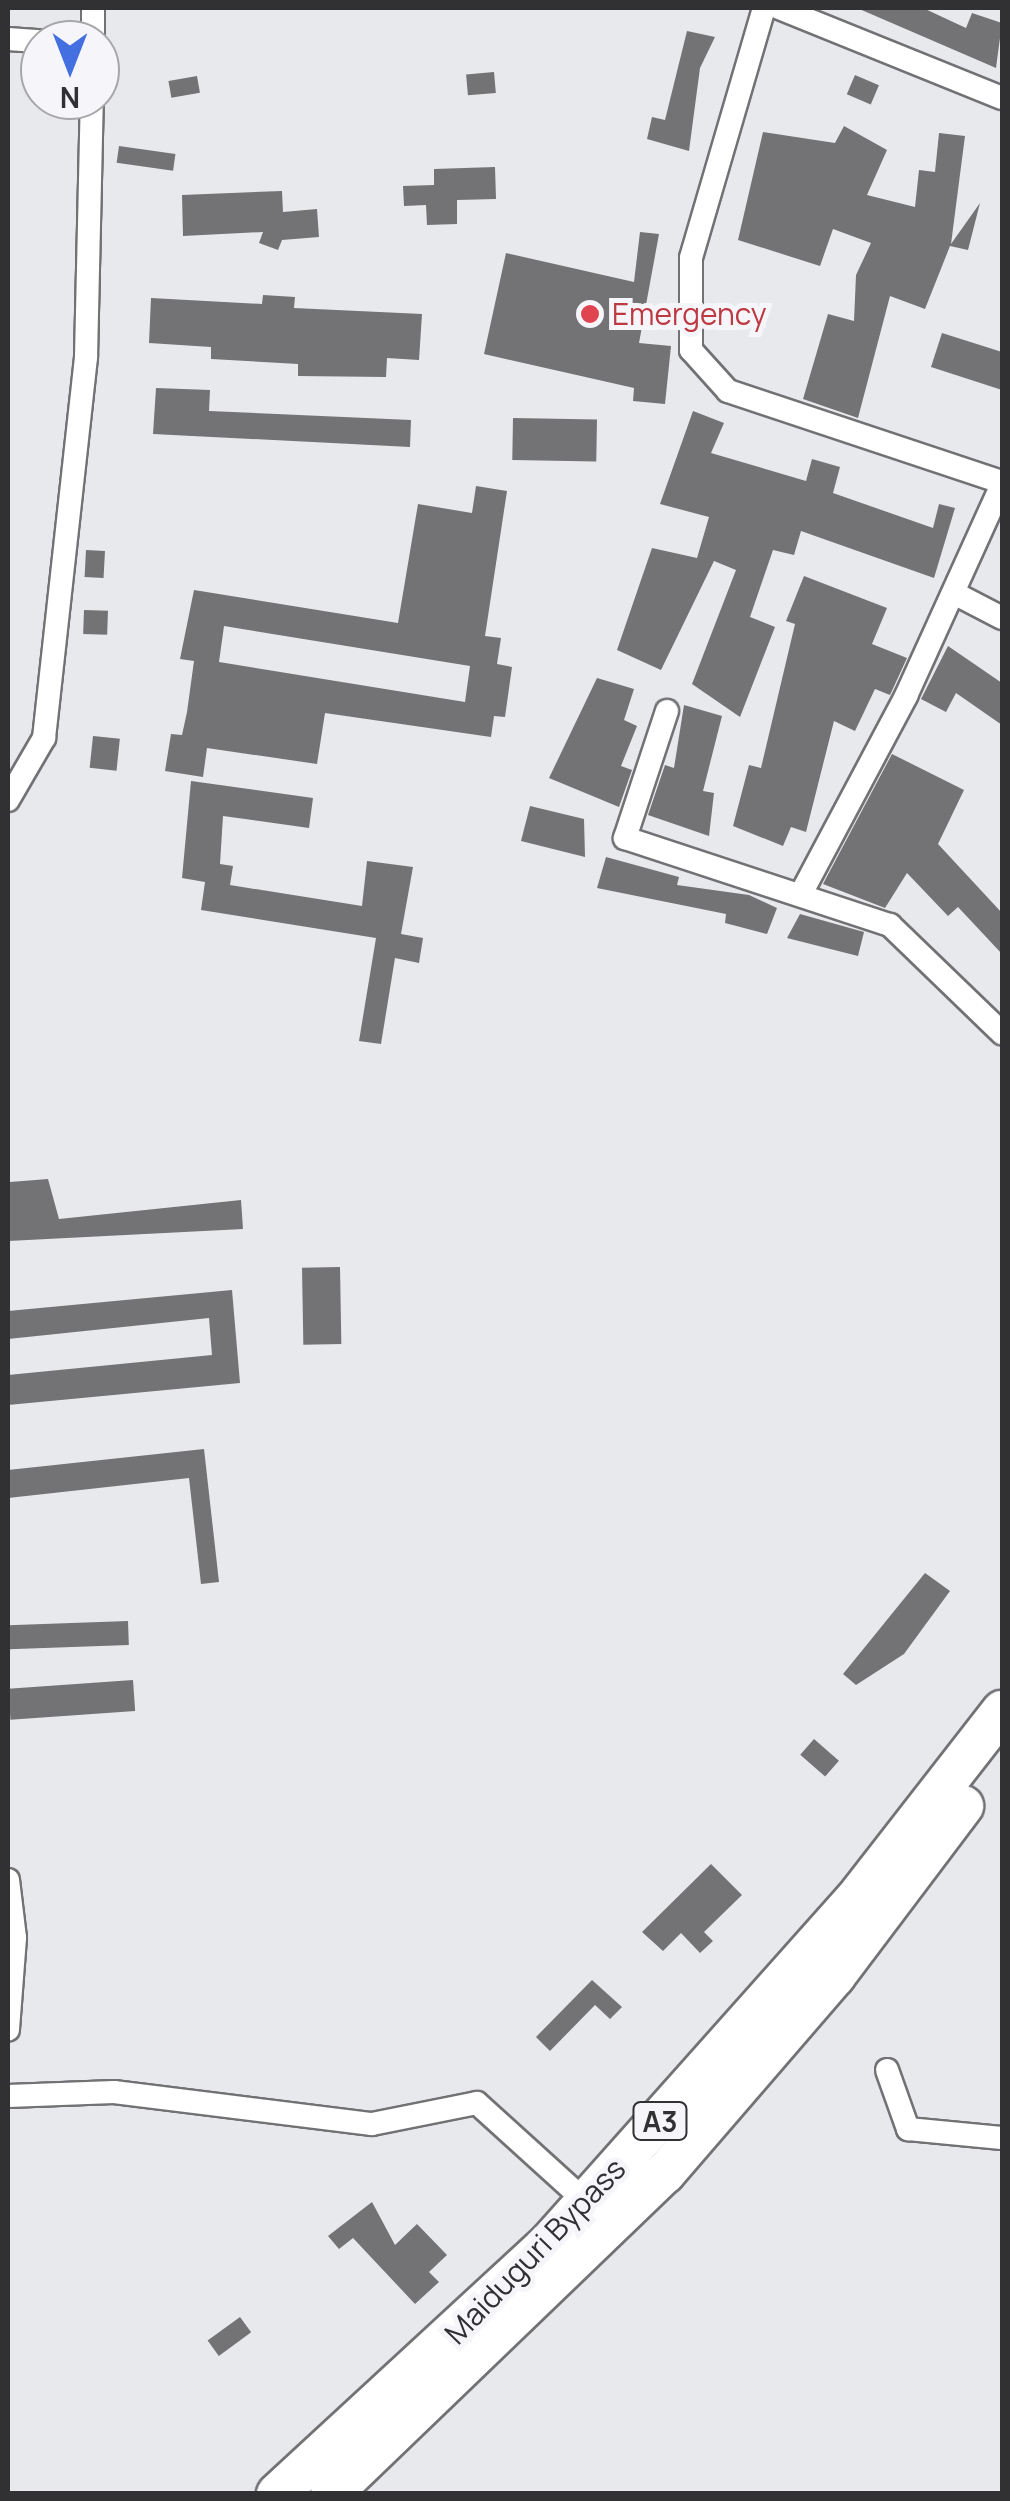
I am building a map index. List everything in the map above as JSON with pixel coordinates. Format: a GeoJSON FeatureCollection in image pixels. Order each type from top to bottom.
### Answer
{"type":"FeatureCollection","features":[{"type":"Feature","properties":{"kind":"highway","name":"Maiduguri Bypass"},"geometry":{"type":"LineString","coordinates":[[277,2494],[586,2202],[854,1901],[1002,1712]]}},
{"type":"Feature","properties":{"kind":"highway","name":"Maiduguri Bypass"},"geometry":{"type":"LineString","coordinates":[[331,2494],[666,2173],[835,1976],[1002,1753]]}},
{"type":"Feature","properties":{"kind":"street"},"geometry":{"type":"LineString","coordinates":[[764,8],[691,258],[690,350],[728,391],[1002,483],[954,593],[803,890]]}},
{"type":"Feature","properties":{"kind":"street"},"geometry":{"type":"LineString","coordinates":[[780,8],[1002,98]]}},
{"type":"Feature","properties":{"kind":"street"},"geometry":{"type":"LineString","coordinates":[[8,800],[36,764],[46,720],[86,357],[92,120]]}},
{"type":"Feature","properties":{"kind":"street"},"geometry":{"type":"LineString","coordinates":[[954,593],[1002,618]]}},
{"type":"Feature","properties":{"kind":"street"},"geometry":{"type":"LineString","coordinates":[[666,711],[625,838],[803,890],[908,936],[1002,1033]]}},
{"type":"Feature","properties":{"kind":"street"},"geometry":{"type":"LineString","coordinates":[[8,1880],[15,1938],[8,2030]]}},
{"type":"Feature","properties":{"kind":"street"},"geometry":{"type":"LineString","coordinates":[[887,2070],[908,2129],[1002,2138]]}},
{"type":"Feature","properties":{"kind":"street"},"geometry":{"type":"LineString","coordinates":[[8,2096],[114,2092],[372,2124],[476,2102],[586,2202]]}},
{"type":"Feature","properties":{"kind":"building"},"geometry":{"type":"Polygon","coordinates":[[[857,8],[923,8],[966,28],[972,13],[1002,23],[996,68],[857,8]]]}},
{"type":"Feature","properties":{"kind":"building"},"geometry":{"type":"Polygon","coordinates":[[[687,31],[715,37],[700,68],[689,151],[647,139],[652,117],[665,120],[687,31]]]}},
{"type":"Feature","properties":{"kind":"building"},"geometry":{"type":"Polygon","coordinates":[[[494,72],[496,93],[468,95],[466,74],[494,72]]]}},
{"type":"Feature","properties":{"kind":"building"},"geometry":{"type":"Polygon","coordinates":[[[855,75],[879,85],[871,104],[847,94],[855,75]]]}},
{"type":"Feature","properties":{"kind":"building"},"geometry":{"type":"Polygon","coordinates":[[[197,76],[200,93],[171,98],[168,81],[197,76]]]}},
{"type":"Feature","properties":{"kind":"building"},"geometry":{"type":"Polygon","coordinates":[[[844,126],[887,150],[867,195],[915,207],[919,170],[935,172],[939,133],[965,136],[951,244],[980,203],[968,250],[950,246],[925,309],[890,296],[858,418],[803,399],[828,314],[854,321],[856,275],[871,243],[833,229],[820,266],[738,240],[763,132],[835,143],[844,126]]]}},
{"type":"Feature","properties":{"kind":"building"},"geometry":{"type":"Polygon","coordinates":[[[119,146],[175,154],[173,171],[117,163],[119,146]]]}},
{"type":"Feature","properties":{"kind":"building"},"geometry":{"type":"Polygon","coordinates":[[[495,167],[496,199],[457,200],[457,224],[427,225],[426,205],[404,206],[403,186],[434,185],[434,169],[495,167]]]}},
{"type":"Feature","properties":{"kind":"building"},"geometry":{"type":"Polygon","coordinates":[[[282,191],[283,212],[317,209],[319,237],[282,240],[278,250],[259,243],[263,232],[183,236],[182,195],[282,191]]]}},
{"type":"Feature","properties":{"kind":"building"},"geometry":{"type":"Polygon","coordinates":[[[640,232],[659,234],[639,343],[671,346],[665,404],[633,401],[634,388],[484,354],[506,253],[634,282],[640,232]]]}},
{"type":"Feature","properties":{"kind":"building"},"geometry":{"type":"Polygon","coordinates":[[[263,295],[295,297],[294,308],[422,314],[419,360],[387,358],[386,377],[298,376],[298,364],[211,359],[211,347],[149,343],[151,298],[262,304],[263,295]]]}},
{"type":"Feature","properties":{"kind":"building"},"geometry":{"type":"Polygon","coordinates":[[[942,333],[1002,352],[1002,390],[931,367],[942,333]]]}},
{"type":"Feature","properties":{"kind":"building"},"geometry":{"type":"Polygon","coordinates":[[[156,388],[210,390],[209,411],[411,420],[410,447],[153,434],[156,388]]]}},
{"type":"Feature","properties":{"kind":"building"},"geometry":{"type":"Polygon","coordinates":[[[693,411],[724,423],[711,453],[806,481],[812,459],[840,467],[833,493],[933,528],[939,504],[955,508],[934,578],[801,531],[794,555],[773,550],[750,617],[775,627],[740,717],[692,684],[736,570],[714,561],[661,670],[617,650],[652,548],[697,558],[709,517],[660,504],[693,411]]]}},
{"type":"Feature","properties":{"kind":"building"},"geometry":{"type":"Polygon","coordinates":[[[513,418],[597,419],[596,461],[512,460],[513,418]]]}},
{"type":"Feature","properties":{"kind":"building"},"geometry":{"type":"Polygon","coordinates":[[[476,486],[507,491],[485,636],[501,638],[497,664],[512,667],[505,717],[494,716],[491,737],[325,713],[317,764],[207,748],[203,777],[165,771],[171,734],[182,735],[187,712],[194,661],[180,659],[194,590],[398,623],[418,504],[472,513],[476,486]],[[224,626],[219,662],[465,702],[470,666],[224,626]]]}},
{"type":"Feature","properties":{"kind":"building"},"geometry":{"type":"Polygon","coordinates":[[[86,550],[105,551],[104,578],[85,577],[86,550]]]}},
{"type":"Feature","properties":{"kind":"building"},"geometry":{"type":"Polygon","coordinates":[[[804,576],[887,608],[872,644],[907,658],[890,695],[875,689],[855,731],[834,721],[806,832],[791,827],[783,846],[733,826],[749,765],[761,768],[795,624],[786,621],[804,576]]]}},
{"type":"Feature","properties":{"kind":"building"},"geometry":{"type":"Polygon","coordinates":[[[84,610],[108,611],[107,635],[83,634],[84,610]]]}},
{"type":"Feature","properties":{"kind":"building"},"geometry":{"type":"Polygon","coordinates":[[[948,646],[1002,683],[1002,725],[956,693],[946,712],[921,699],[948,646]]]}},
{"type":"Feature","properties":{"kind":"building"},"geometry":{"type":"Polygon","coordinates":[[[597,678],[634,689],[624,720],[637,726],[621,766],[632,770],[619,807],[549,778],[597,678]]]}},
{"type":"Feature","properties":{"kind":"building"},"geometry":{"type":"Polygon","coordinates":[[[684,705],[722,716],[703,791],[714,793],[709,836],[648,815],[665,765],[674,768],[684,705]]]}},
{"type":"Feature","properties":{"kind":"building"},"geometry":{"type":"Polygon","coordinates":[[[93,736],[120,739],[117,771],[90,768],[93,736]]]}},
{"type":"Feature","properties":{"kind":"building"},"geometry":{"type":"Polygon","coordinates":[[[892,754],[964,790],[938,844],[1002,913],[1002,954],[958,907],[948,916],[907,873],[885,908],[823,884],[892,754]]]}},
{"type":"Feature","properties":{"kind":"building"},"geometry":{"type":"Polygon","coordinates":[[[191,781],[313,798],[309,828],[223,816],[220,864],[233,866],[230,885],[362,906],[367,861],[413,867],[401,934],[423,938],[419,963],[395,958],[381,1044],[359,1041],[376,938],[201,910],[205,882],[182,878],[191,781]]]}},
{"type":"Feature","properties":{"kind":"building"},"geometry":{"type":"Polygon","coordinates":[[[530,806],[584,819],[585,857],[521,841],[530,806]]]}},
{"type":"Feature","properties":{"kind":"building"},"geometry":{"type":"Polygon","coordinates":[[[606,857],[679,877],[677,885],[749,895],[777,908],[767,934],[725,923],[726,914],[597,888],[606,857]]]}},
{"type":"Feature","properties":{"kind":"building"},"geometry":{"type":"Polygon","coordinates":[[[800,914],[864,932],[858,956],[787,938],[800,914]]]}},
{"type":"Feature","properties":{"kind":"building"},"geometry":{"type":"Polygon","coordinates":[[[48,1179],[59,1219],[241,1200],[243,1229],[8,1241],[10,1182],[48,1179]]]}},
{"type":"Feature","properties":{"kind":"building"},"geometry":{"type":"Polygon","coordinates":[[[340,1267],[341,1344],[303,1345],[302,1268],[340,1267]]]}},
{"type":"Feature","properties":{"kind":"building"},"geometry":{"type":"Polygon","coordinates":[[[232,1290],[240,1383],[8,1405],[8,1375],[212,1355],[209,1318],[8,1339],[8,1311],[232,1290]]]}},
{"type":"Feature","properties":{"kind":"building"},"geometry":{"type":"Polygon","coordinates":[[[204,1449],[219,1582],[201,1584],[189,1478],[8,1498],[8,1470],[204,1449]]]}},
{"type":"Feature","properties":{"kind":"building"},"geometry":{"type":"Polygon","coordinates":[[[925,1573],[950,1591],[904,1654],[856,1685],[843,1674],[925,1573]]]}},
{"type":"Feature","properties":{"kind":"building"},"geometry":{"type":"Polygon","coordinates":[[[128,1621],[129,1645],[9,1649],[8,1625],[128,1621]]]}},
{"type":"Feature","properties":{"kind":"building"},"geometry":{"type":"Polygon","coordinates":[[[133,1680],[135,1711],[10,1720],[8,1689],[133,1680]]]}},
{"type":"Feature","properties":{"kind":"building"},"geometry":{"type":"Polygon","coordinates":[[[814,1739],[839,1761],[825,1776],[800,1755],[814,1739]]]}},
{"type":"Feature","properties":{"kind":"building"},"geometry":{"type":"Polygon","coordinates":[[[711,1864],[742,1895],[704,1932],[713,1941],[700,1953],[681,1933],[663,1951],[642,1932],[711,1864]]]}},
{"type":"Feature","properties":{"kind":"building"},"geometry":{"type":"Polygon","coordinates":[[[592,1980],[622,2007],[610,2019],[595,2005],[550,2051],[536,2037],[592,1980]]]}},
{"type":"Feature","properties":{"kind":"building"},"geometry":{"type":"Polygon","coordinates":[[[372,2202],[395,2245],[417,2224],[447,2255],[429,2272],[439,2282],[415,2304],[353,2238],[339,2249],[328,2236],[372,2202]]]}},
{"type":"Feature","properties":{"kind":"building"},"geometry":{"type":"Polygon","coordinates":[[[240,2317],[251,2332],[219,2356],[208,2341],[240,2317]]]}},
{"type":"Feature","properties":{"kind":"place","name":"Emergency"},"geometry":{"type":"Point","coordinates":[590,314]}}]}
